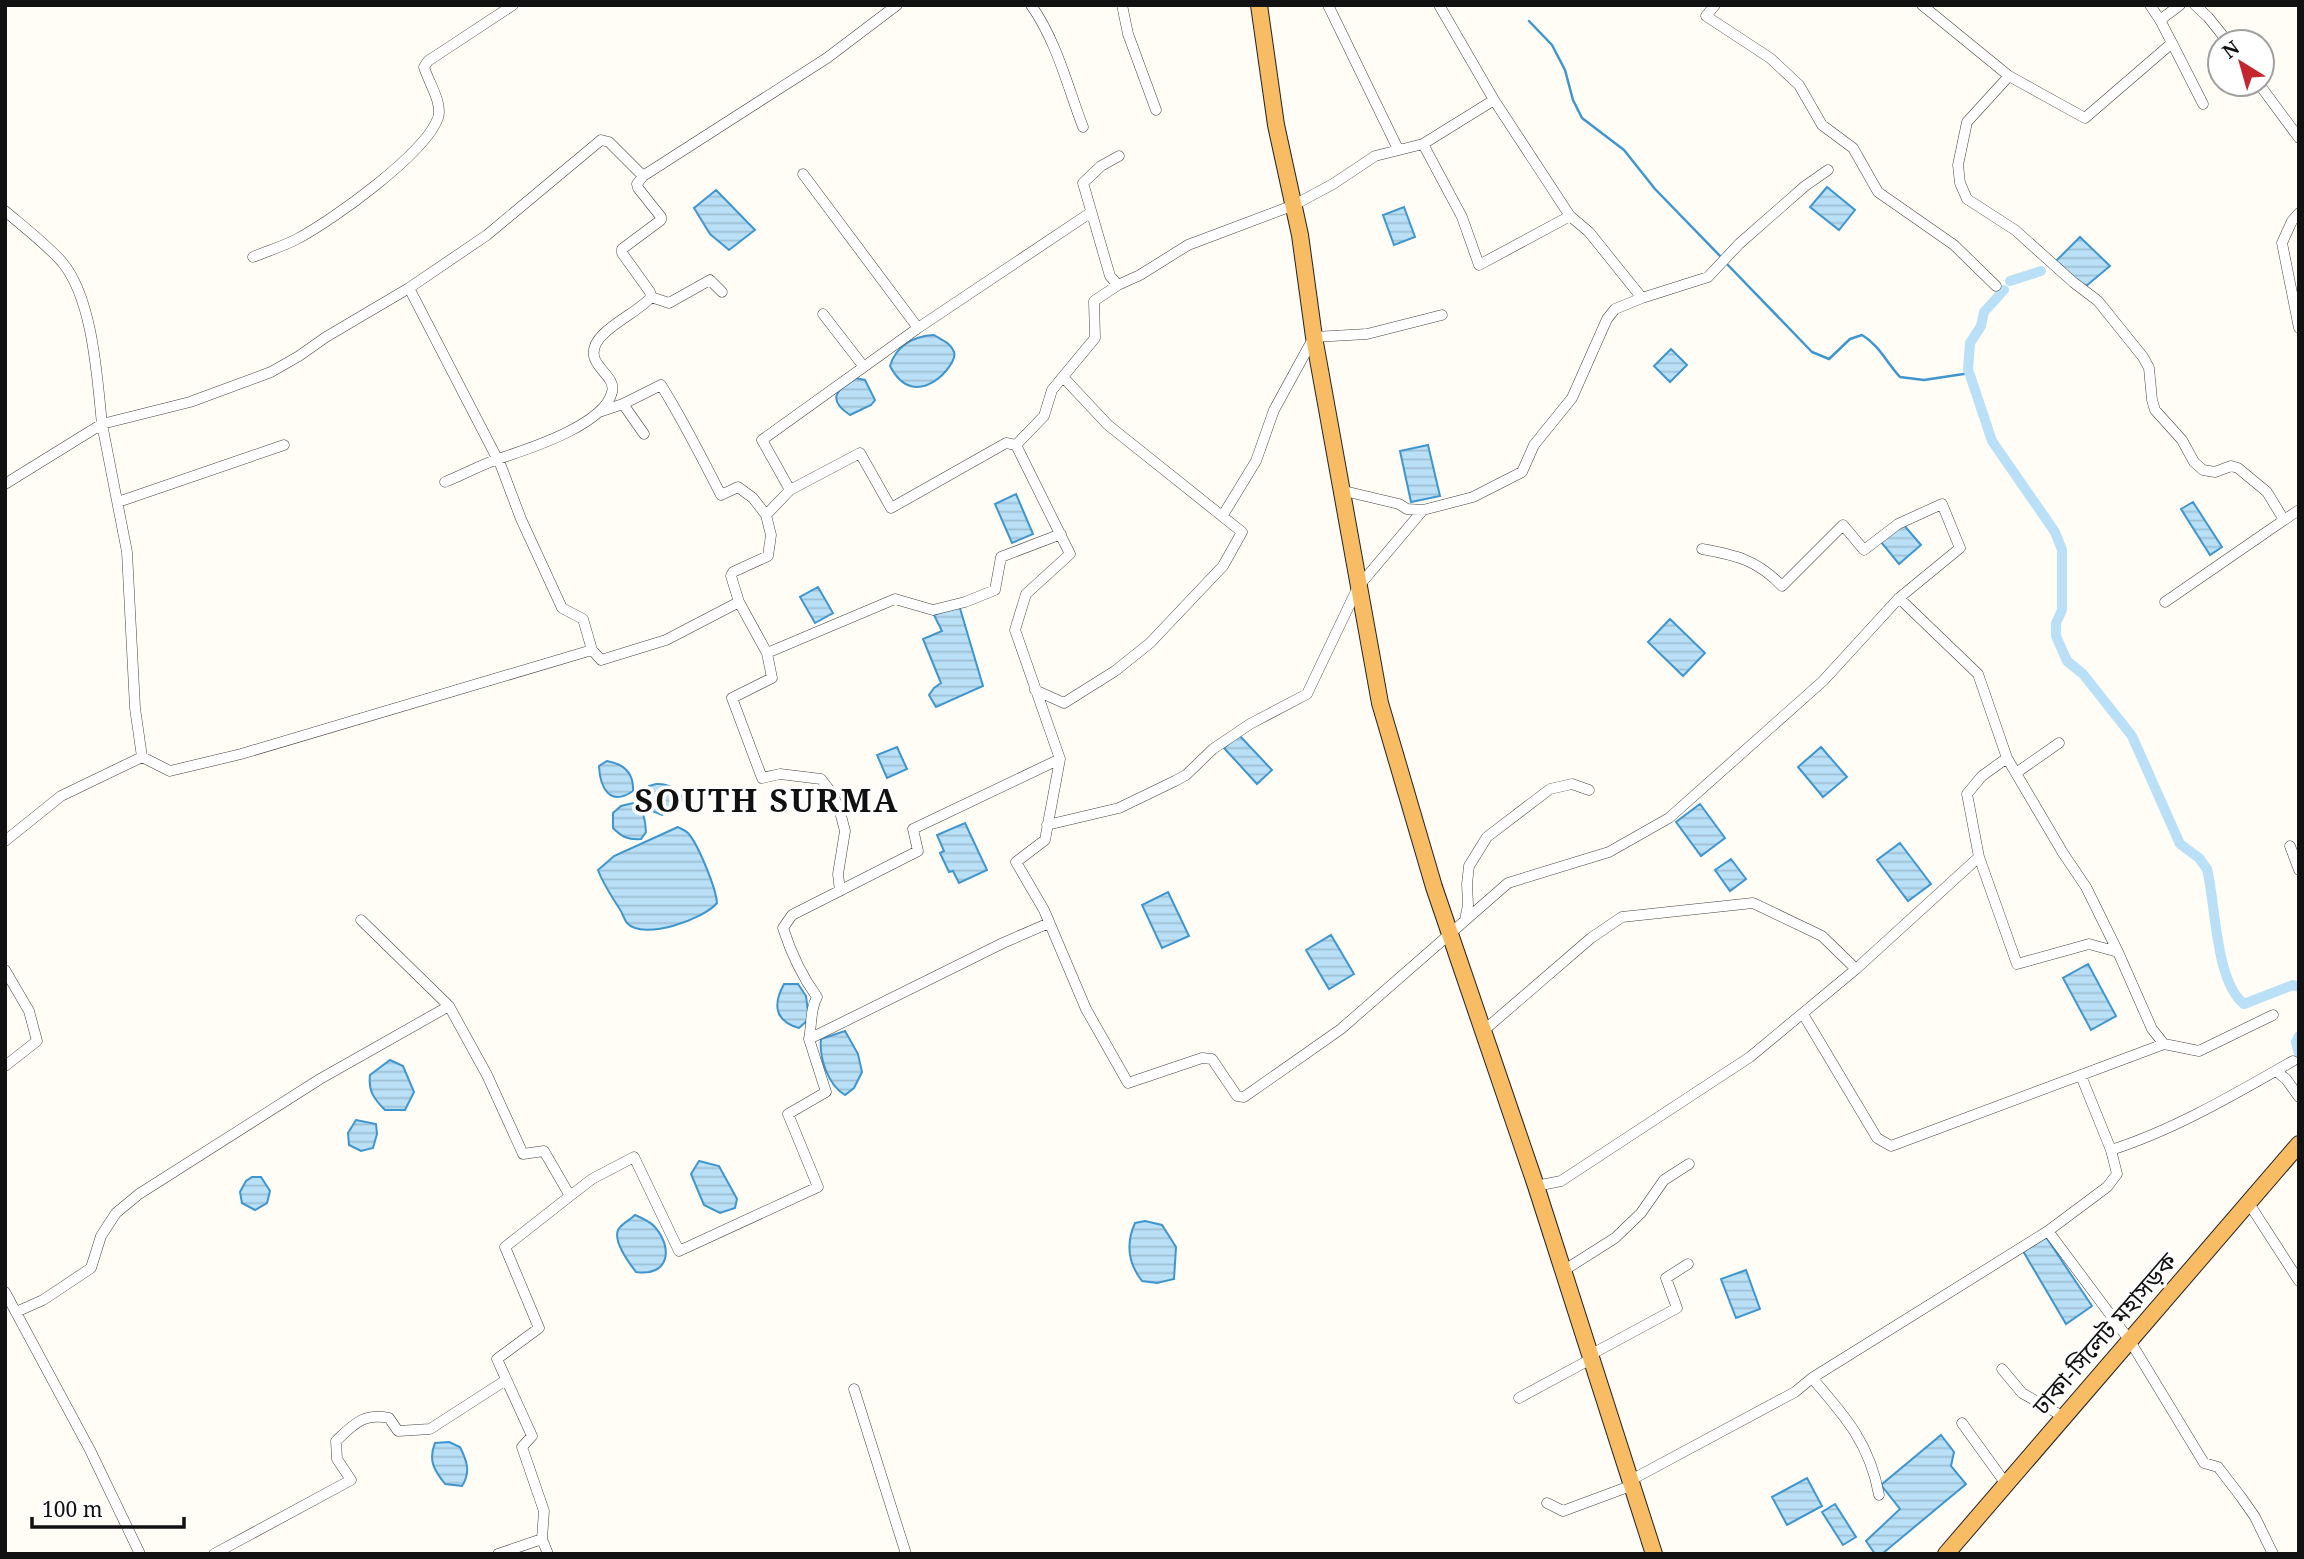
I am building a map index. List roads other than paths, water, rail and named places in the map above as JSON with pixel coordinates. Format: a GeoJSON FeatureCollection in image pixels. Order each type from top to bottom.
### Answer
{"type":"FeatureCollection","features":[{"type":"Feature","properties":{"kind":"highway"},"geometry":{"type":"LineString","coordinates":[[1259,5],[1276,125],[1294,205],[1340,490],[1380,703],[1450,934],[1536,1186],[1654,1554]]}},
{"type":"Feature","properties":{"kind":"highway","name":"ঢাকা-সিলেট মহাসড়ক"},"geometry":{"type":"LineString","coordinates":[[1946,1554],[2299,1144]]}},
{"type":"Feature","properties":{"kind":"street"},"geometry":{"type":"LineString","coordinates":[[253,257],[297,239],[333,216],[424,142],[439,116],[438,102],[424,67],[428,61],[513,5]]}},
{"type":"Feature","properties":{"kind":"street"},"geometry":{"type":"LineString","coordinates":[[651,298],[650,292],[622,253],[622,249],[661,217],[636,184],[643,176],[827,58],[897,5]]}},
{"type":"Feature","properties":{"kind":"street"},"geometry":{"type":"LineString","coordinates":[[1031,5],[1042,21],[1060,59],[1083,127]]}},
{"type":"Feature","properties":{"kind":"street"},"geometry":{"type":"LineString","coordinates":[[1122,5],[1128,34],[1156,110]]}},
{"type":"Feature","properties":{"kind":"street"},"geometry":{"type":"LineString","coordinates":[[1328,5],[1398,149]]}},
{"type":"Feature","properties":{"kind":"street"},"geometry":{"type":"LineString","coordinates":[[1439,5],[1494,100],[1570,216],[1589,232],[1642,298]]}},
{"type":"Feature","properties":{"kind":"street"},"geometry":{"type":"LineString","coordinates":[[1715,5],[1706,16],[1770,58],[1799,85],[1822,125],[1853,148],[1878,192],[1954,245],[1996,286]]}},
{"type":"Feature","properties":{"kind":"street"},"geometry":{"type":"LineString","coordinates":[[1922,5],[2009,76],[2085,118],[2172,44]]}},
{"type":"Feature","properties":{"kind":"street"},"geometry":{"type":"LineString","coordinates":[[2150,5],[2203,104]]}},
{"type":"Feature","properties":{"kind":"street"},"geometry":{"type":"LineString","coordinates":[[2160,20],[2180,5]]}},
{"type":"Feature","properties":{"kind":"street"},"geometry":{"type":"LineString","coordinates":[[2195,5],[2217,28]]}},
{"type":"Feature","properties":{"kind":"street"},"geometry":{"type":"LineString","coordinates":[[2009,76],[1967,122],[1958,165],[1959,183],[1967,199],[2015,230],[2098,301],[2143,357],[2149,368],[2155,410],[2182,440],[2194,462],[2203,470],[2215,472],[2231,466],[2238,468],[2267,492],[2284,520]]}},
{"type":"Feature","properties":{"kind":"street"},"geometry":{"type":"LineString","coordinates":[[2269,98],[2299,138]]}},
{"type":"Feature","properties":{"kind":"street"},"geometry":{"type":"LineString","coordinates":[[1016,445],[1044,416],[1052,390],[1095,338],[1094,302],[1188,245],[1294,205],[1333,184],[1375,156],[1423,144],[1494,100]]}},
{"type":"Feature","properties":{"kind":"street"},"geometry":{"type":"LineString","coordinates":[[5,484],[102,424],[190,402],[271,372],[299,356],[367,311],[409,288],[487,235],[601,140],[609,142],[643,176]]}},
{"type":"Feature","properties":{"kind":"street"},"geometry":{"type":"LineString","coordinates":[[1423,144],[1462,217],[1479,265],[1570,216]]}},
{"type":"Feature","properties":{"kind":"street"},"geometry":{"type":"LineString","coordinates":[[1118,285],[1110,276],[1083,183],[1101,166],[1119,156]]}},
{"type":"Feature","properties":{"kind":"street"},"geometry":{"type":"LineString","coordinates":[[1340,490],[1399,504],[1407,509],[1423,510],[1473,497],[1522,472],[1534,445],[1572,398],[1607,319],[1615,309],[1708,277],[1728,255],[1805,186],[1828,170]]}},
{"type":"Feature","properties":{"kind":"street"},"geometry":{"type":"LineString","coordinates":[[803,174],[918,328]]}},
{"type":"Feature","properties":{"kind":"street"},"geometry":{"type":"LineString","coordinates":[[5,211],[62,262],[81,292],[96,370],[102,424],[127,552],[134,696],[142,757]]}},
{"type":"Feature","properties":{"kind":"street"},"geometry":{"type":"LineString","coordinates":[[790,490],[762,440],[918,328],[1090,213]]}},
{"type":"Feature","properties":{"kind":"street"},"geometry":{"type":"LineString","coordinates":[[2299,214],[2292,220],[2282,243],[2299,327]]}},
{"type":"Feature","properties":{"kind":"street"},"geometry":{"type":"LineString","coordinates":[[651,298],[669,303],[710,280],[722,292]]}},
{"type":"Feature","properties":{"kind":"street"},"geometry":{"type":"LineString","coordinates":[[409,288],[497,460],[562,608],[583,619],[592,650],[601,660],[666,640],[739,602]]}},
{"type":"Feature","properties":{"kind":"street"},"geometry":{"type":"LineString","coordinates":[[598,412],[612,394],[612,383],[595,361],[592,349],[599,337],[651,298]]}},
{"type":"Feature","properties":{"kind":"street"},"geometry":{"type":"LineString","coordinates":[[823,314],[864,367]]}},
{"type":"Feature","properties":{"kind":"street"},"geometry":{"type":"LineString","coordinates":[[1223,515],[1256,461],[1273,410],[1314,337],[1367,334],[1443,316]]}},
{"type":"Feature","properties":{"kind":"street"},"geometry":{"type":"LineString","coordinates":[[1035,690],[1064,703],[1115,671],[1150,643],[1223,566],[1242,533],[1108,425],[1062,377]]}},
{"type":"Feature","properties":{"kind":"street"},"geometry":{"type":"LineString","coordinates":[[445,482],[561,436],[598,412],[624,404],[661,385],[678,411],[721,495],[738,487],[754,498],[766,515],[771,535],[768,556],[731,573],[739,602],[766,653],[772,678],[732,698],[761,778],[780,774],[821,779],[831,792],[839,808],[845,831],[838,874],[840,891]]}},
{"type":"Feature","properties":{"kind":"street"},"geometry":{"type":"LineString","coordinates":[[624,404],[644,435]]}},
{"type":"Feature","properties":{"kind":"street"},"geometry":{"type":"LineString","coordinates":[[766,515],[790,490],[860,453],[891,509],[1006,443],[1016,445]]}},
{"type":"Feature","properties":{"kind":"street"},"geometry":{"type":"LineString","coordinates":[[118,502],[284,445]]}},
{"type":"Feature","properties":{"kind":"street"},"geometry":{"type":"LineString","coordinates":[[1016,445],[1070,554],[1026,594],[1015,630],[1059,759],[1045,840],[1016,862],[1049,923],[1086,1009],[1128,1083],[1202,1058],[1212,1059],[1237,1096],[1244,1097],[1341,1029],[1508,883],[1609,852],[1669,818],[1823,681],[1899,598],[1960,548],[1942,504],[1898,524],[1864,550],[1843,525],[1782,586],[1770,573],[1752,561],[1702,549]]}},
{"type":"Feature","properties":{"kind":"street"},"geometry":{"type":"LineString","coordinates":[[1048,825],[1119,807],[1175,781],[1186,775],[1213,749],[1250,724],[1307,694],[1358,587],[1423,510]]}},
{"type":"Feature","properties":{"kind":"street"},"geometry":{"type":"LineString","coordinates":[[2165,602],[2299,510]]}},
{"type":"Feature","properties":{"kind":"street"},"geometry":{"type":"LineString","coordinates":[[766,653],[895,599],[933,610],[965,602],[995,590],[1001,557],[1061,534]]}},
{"type":"Feature","properties":{"kind":"street"},"geometry":{"type":"LineString","coordinates":[[1899,598],[1978,674],[2007,758],[2086,887],[2151,1029],[2164,1044]]}},
{"type":"Feature","properties":{"kind":"street"},"geometry":{"type":"LineString","coordinates":[[142,757],[170,771],[241,754],[592,650]]}},
{"type":"Feature","properties":{"kind":"street"},"geometry":{"type":"LineString","coordinates":[[2016,773],[2059,743]]}},
{"type":"Feature","properties":{"kind":"street"},"geometry":{"type":"LineString","coordinates":[[5,841],[61,796],[142,757]]}},
{"type":"Feature","properties":{"kind":"street"},"geometry":{"type":"LineString","coordinates":[[2007,758],[1982,776],[1967,794],[1979,857],[2017,964],[2089,944],[2118,953]]}},
{"type":"Feature","properties":{"kind":"street"},"geometry":{"type":"LineString","coordinates":[[548,1554],[542,1539],[544,1511],[522,1447],[532,1436],[496,1359],[540,1328],[505,1247],[592,1179],[634,1157],[679,1251],[818,1187],[788,1114],[826,1093],[809,1039],[811,1008],[817,997],[803,978],[783,928],[792,915],[918,851],[913,829],[1059,759]]}},
{"type":"Feature","properties":{"kind":"street"},"geometry":{"type":"LineString","coordinates":[[1464,921],[1468,905],[1466,884],[1469,866],[1486,837],[1550,789],[1572,784],[1589,790]]}},
{"type":"Feature","properties":{"kind":"street"},"geometry":{"type":"LineString","coordinates":[[2290,846],[2299,870]]}},
{"type":"Feature","properties":{"kind":"street"},"geometry":{"type":"LineString","coordinates":[[1536,1186],[1561,1181],[1750,1056],[1856,969],[1979,857]]}},
{"type":"Feature","properties":{"kind":"street"},"geometry":{"type":"LineString","coordinates":[[1482,1032],[1591,938],[1622,917],[1753,903],[1822,936],[1856,969]]}},
{"type":"Feature","properties":{"kind":"street"},"geometry":{"type":"LineString","coordinates":[[361,920],[449,1006],[487,1075],[523,1154],[544,1151],[570,1196]]}},
{"type":"Feature","properties":{"kind":"street"},"geometry":{"type":"LineString","coordinates":[[809,1039],[1049,923]]}},
{"type":"Feature","properties":{"kind":"street"},"geometry":{"type":"LineString","coordinates":[[5,970],[29,1010],[37,1041],[5,1066]]}},
{"type":"Feature","properties":{"kind":"street"},"geometry":{"type":"LineString","coordinates":[[16,1312],[43,1300],[90,1268],[101,1236],[116,1213],[139,1194],[320,1079],[449,1006]]}},
{"type":"Feature","properties":{"kind":"street"},"geometry":{"type":"LineString","coordinates":[[1803,1014],[1877,1138],[1891,1146],[2164,1044],[2199,1051],[2273,1015]]}},
{"type":"Feature","properties":{"kind":"street"},"geometry":{"type":"LineString","coordinates":[[2111,1150],[2135,1142],[2211,1106],[2293,1061]]}},
{"type":"Feature","properties":{"kind":"street"},"geometry":{"type":"LineString","coordinates":[[2276,1071],[2286,1079],[2299,1097]]}},
{"type":"Feature","properties":{"kind":"street"},"geometry":{"type":"LineString","coordinates":[[1547,1503],[1563,1511],[1632,1482],[1795,1392],[1812,1378],[2048,1231],[2107,1187],[2117,1174],[2111,1150],[2081,1076]]}},
{"type":"Feature","properties":{"kind":"street"},"geometry":{"type":"LineString","coordinates":[[1563,1272],[1615,1238],[1641,1213],[1664,1180],[1689,1164]]}},
{"type":"Feature","properties":{"kind":"street"},"geometry":{"type":"LineString","coordinates":[[2248,1202],[2299,1281]]}},
{"type":"Feature","properties":{"kind":"street"},"geometry":{"type":"LineString","coordinates":[[2048,1231],[2130,1341],[2204,1463],[2218,1467],[2255,1517],[2273,1554]]}},
{"type":"Feature","properties":{"kind":"street"},"geometry":{"type":"LineString","coordinates":[[1520,1398],[1677,1308],[1666,1278],[1688,1264]]}},
{"type":"Feature","properties":{"kind":"street"},"geometry":{"type":"LineString","coordinates":[[5,1292],[90,1450],[140,1554]]}},
{"type":"Feature","properties":{"kind":"street"},"geometry":{"type":"LineString","coordinates":[[2002,1369],[2022,1393],[2064,1417]]}},
{"type":"Feature","properties":{"kind":"street"},"geometry":{"type":"LineString","coordinates":[[1812,1378],[1848,1419],[1875,1472],[1879,1495]]}},
{"type":"Feature","properties":{"kind":"street"},"geometry":{"type":"LineString","coordinates":[[214,1554],[351,1480],[337,1459],[336,1441],[362,1419],[376,1415],[389,1418],[398,1431],[430,1429],[506,1380]]}},
{"type":"Feature","properties":{"kind":"street"},"geometry":{"type":"LineString","coordinates":[[853,1389],[906,1554]]}},
{"type":"Feature","properties":{"kind":"street"},"geometry":{"type":"LineString","coordinates":[[1962,1423],[2006,1484]]}},
{"type":"Feature","properties":{"kind":"street"},"geometry":{"type":"LineString","coordinates":[[498,1554],[542,1539]]}},
{"type":"Feature","properties":{"kind":"water"},"geometry":{"type":"Polygon","coordinates":[[[1827,187],[1855,210],[1839,230],[1810,207],[1827,187]]]}},
{"type":"Feature","properties":{"kind":"water"},"geometry":{"type":"Polygon","coordinates":[[[716,190],[755,230],[729,250],[710,234],[694,208],[716,190]]]}},
{"type":"Feature","properties":{"kind":"water"},"geometry":{"type":"Polygon","coordinates":[[[1404,207],[1415,237],[1394,245],[1383,215],[1404,207]]]}},
{"type":"Feature","properties":{"kind":"water"},"geometry":{"type":"Polygon","coordinates":[[[2080,237],[2110,266],[2085,287],[2056,261],[2080,237]]]}},
{"type":"Feature","properties":{"kind":"water"},"geometry":{"type":"Polygon","coordinates":[[[934,335],[953,349],[954,358],[950,366],[943,375],[923,386],[911,386],[900,380],[890,366],[896,353],[912,340],[934,335]]]}},
{"type":"Feature","properties":{"kind":"water"},"geometry":{"type":"Polygon","coordinates":[[[1671,349],[1687,365],[1670,382],[1654,366],[1671,349]]]}},
{"type":"Feature","properties":{"kind":"water"},"geometry":{"type":"Polygon","coordinates":[[[855,378],[865,380],[875,400],[871,405],[850,415],[836,399],[839,391],[855,378]]]}},
{"type":"Feature","properties":{"kind":"water"},"geometry":{"type":"Polygon","coordinates":[[[1428,445],[1440,496],[1411,502],[1400,451],[1428,445]]]}},
{"type":"Feature","properties":{"kind":"water"},"geometry":{"type":"Polygon","coordinates":[[[1016,494],[1033,534],[1012,543],[995,504],[1016,494]]]}},
{"type":"Feature","properties":{"kind":"water"},"geometry":{"type":"Polygon","coordinates":[[[2193,502],[2222,547],[2210,555],[2181,509],[2193,502]]]}},
{"type":"Feature","properties":{"kind":"water"},"geometry":{"type":"Polygon","coordinates":[[[1903,524],[1921,545],[1899,564],[1881,542],[1903,524]]]}},
{"type":"Feature","properties":{"kind":"water"},"geometry":{"type":"Polygon","coordinates":[[[818,587],[833,613],[815,623],[800,597],[818,587]]]}},
{"type":"Feature","properties":{"kind":"water"},"geometry":{"type":"Polygon","coordinates":[[[959,605],[983,686],[936,707],[929,695],[941,683],[923,639],[942,631],[934,615],[959,605]]]}},
{"type":"Feature","properties":{"kind":"water"},"geometry":{"type":"Polygon","coordinates":[[[1670,619],[1705,653],[1683,676],[1648,642],[1670,619]]]}},
{"type":"Feature","properties":{"kind":"water"},"geometry":{"type":"Polygon","coordinates":[[[1239,735],[1272,770],[1257,784],[1224,748],[1239,735]]]}},
{"type":"Feature","properties":{"kind":"water"},"geometry":{"type":"Polygon","coordinates":[[[897,747],[907,769],[887,778],[877,755],[897,747]]]}},
{"type":"Feature","properties":{"kind":"water"},"geometry":{"type":"Polygon","coordinates":[[[1821,747],[1847,777],[1823,797],[1798,767],[1821,747]]]}},
{"type":"Feature","properties":{"kind":"water"},"geometry":{"type":"Polygon","coordinates":[[[607,761],[627,770],[632,779],[633,791],[618,797],[608,793],[604,788],[599,766],[607,761]]]}},
{"type":"Feature","properties":{"kind":"water"},"geometry":{"type":"Polygon","coordinates":[[[656,784],[672,787],[683,799],[675,808],[662,815],[652,811],[646,803],[649,786],[656,784]]]}},
{"type":"Feature","properties":{"kind":"water"},"geometry":{"type":"Polygon","coordinates":[[[633,803],[640,809],[644,819],[646,832],[641,839],[625,837],[613,828],[613,813],[621,806],[633,803]]]}},
{"type":"Feature","properties":{"kind":"water"},"geometry":{"type":"Polygon","coordinates":[[[1700,804],[1725,838],[1701,856],[1676,822],[1700,804]]]}},
{"type":"Feature","properties":{"kind":"water"},"geometry":{"type":"Polygon","coordinates":[[[965,823],[987,870],[959,883],[953,871],[949,872],[940,853],[944,851],[937,835],[965,823]]]}},
{"type":"Feature","properties":{"kind":"water"},"geometry":{"type":"Polygon","coordinates":[[[678,827],[688,833],[697,846],[717,903],[700,915],[674,926],[646,930],[635,928],[627,923],[598,870],[614,856],[678,827]]]}},
{"type":"Feature","properties":{"kind":"water"},"geometry":{"type":"Polygon","coordinates":[[[1900,843],[1931,884],[1908,901],[1877,860],[1900,843]]]}},
{"type":"Feature","properties":{"kind":"water"},"geometry":{"type":"Polygon","coordinates":[[[1731,859],[1746,879],[1730,891],[1715,870],[1731,859]]]}},
{"type":"Feature","properties":{"kind":"water"},"geometry":{"type":"Polygon","coordinates":[[[1168,892],[1189,936],[1162,948],[1142,905],[1168,892]]]}},
{"type":"Feature","properties":{"kind":"water"},"geometry":{"type":"Polygon","coordinates":[[[1331,935],[1354,974],[1329,989],[1306,950],[1331,935]]]}},
{"type":"Feature","properties":{"kind":"water"},"geometry":{"type":"Polygon","coordinates":[[[2088,964],[2116,1016],[2091,1030],[2063,978],[2088,964]]]}},
{"type":"Feature","properties":{"kind":"water"},"geometry":{"type":"Polygon","coordinates":[[[784,984],[798,984],[806,996],[809,1019],[799,1028],[785,1021],[778,1011],[778,998],[784,984]]]}},
{"type":"Feature","properties":{"kind":"water"},"geometry":{"type":"Polygon","coordinates":[[[845,1031],[858,1054],[862,1072],[854,1088],[845,1095],[829,1078],[823,1062],[821,1039],[845,1031]]]}},
{"type":"Feature","properties":{"kind":"water"},"geometry":{"type":"Polygon","coordinates":[[[390,1060],[403,1066],[414,1092],[405,1110],[385,1110],[371,1090],[370,1075],[390,1060]]]}},
{"type":"Feature","properties":{"kind":"water"},"geometry":{"type":"Polygon","coordinates":[[[356,1120],[376,1124],[377,1134],[373,1148],[361,1151],[349,1145],[348,1133],[356,1120]]]}},
{"type":"Feature","properties":{"kind":"water"},"geometry":{"type":"Polygon","coordinates":[[[699,1161],[719,1166],[737,1199],[735,1208],[720,1213],[704,1205],[691,1174],[699,1161]]]}},
{"type":"Feature","properties":{"kind":"water"},"geometry":{"type":"Polygon","coordinates":[[[252,1177],[261,1177],[270,1191],[267,1203],[255,1210],[242,1203],[240,1192],[246,1181],[252,1177]]]}},
{"type":"Feature","properties":{"kind":"water"},"geometry":{"type":"Polygon","coordinates":[[[635,1215],[654,1226],[664,1243],[665,1259],[656,1270],[636,1272],[620,1246],[618,1230],[635,1215]]]}},
{"type":"Feature","properties":{"kind":"water"},"geometry":{"type":"Polygon","coordinates":[[[1145,1221],[1162,1225],[1176,1247],[1174,1279],[1157,1283],[1142,1281],[1134,1267],[1130,1253],[1132,1230],[1135,1223],[1145,1221]]]}},
{"type":"Feature","properties":{"kind":"water"},"geometry":{"type":"Polygon","coordinates":[[[2046,1237],[2092,1306],[2066,1324],[2023,1251],[2046,1237]]]}},
{"type":"Feature","properties":{"kind":"water"},"geometry":{"type":"Polygon","coordinates":[[[1746,1270],[1760,1309],[1736,1318],[1721,1279],[1746,1270]]]}},
{"type":"Feature","properties":{"kind":"water"},"geometry":{"type":"Polygon","coordinates":[[[1941,1435],[1954,1452],[1951,1466],[1966,1484],[1882,1554],[1875,1554],[1866,1541],[1900,1509],[1881,1485],[1941,1435]]]}},
{"type":"Feature","properties":{"kind":"water"},"geometry":{"type":"Polygon","coordinates":[[[449,1442],[460,1447],[466,1462],[467,1471],[462,1486],[445,1484],[433,1465],[435,1443],[449,1442]]]}},
{"type":"Feature","properties":{"kind":"water"},"geometry":{"type":"Polygon","coordinates":[[[1807,1478],[1822,1506],[1787,1525],[1772,1497],[1807,1478]]]}},
{"type":"Feature","properties":{"kind":"water"},"geometry":{"type":"Polygon","coordinates":[[[1835,1504],[1856,1537],[1843,1545],[1822,1512],[1835,1504]]]}},
{"type":"Feature","properties":{"kind":"waterway"},"geometry":{"type":"LineString","coordinates":[[1529,21],[1552,45],[1565,70],[1573,100],[1582,118],[1624,150],[1655,189],[1722,258]]}},
{"type":"Feature","properties":{"kind":"waterway"},"geometry":{"type":"LineString","coordinates":[[1726,263],[1812,352],[1829,359],[1850,339],[1862,335],[1878,349],[1900,377],[1924,380],[1970,373]]}},
{"type":"Feature","properties":{"kind":"waterway"},"geometry":{"type":"LineString","coordinates":[[2010,281],[2041,271]]}},
{"type":"Feature","properties":{"kind":"waterway"},"geometry":{"type":"LineString","coordinates":[[2004,290],[1984,312],[1981,326],[1970,343],[1968,369],[1992,441],[2055,532],[2062,550],[2062,610],[2056,623],[2056,636],[2067,661],[2083,674],[2132,736],[2180,844],[2199,858],[2207,869],[2222,961],[2234,993],[2244,1004],[2293,985],[2299,987]]}},
{"type":"Feature","properties":{"kind":"waterway"},"geometry":{"type":"LineString","coordinates":[[2299,1036],[2296,1042],[2299,1054]]}},
{"type":"Feature","properties":{"kind":"district","name":"SOUTH SURMA"},"geometry":{"type":"Point","coordinates":[767,801]}}]}
